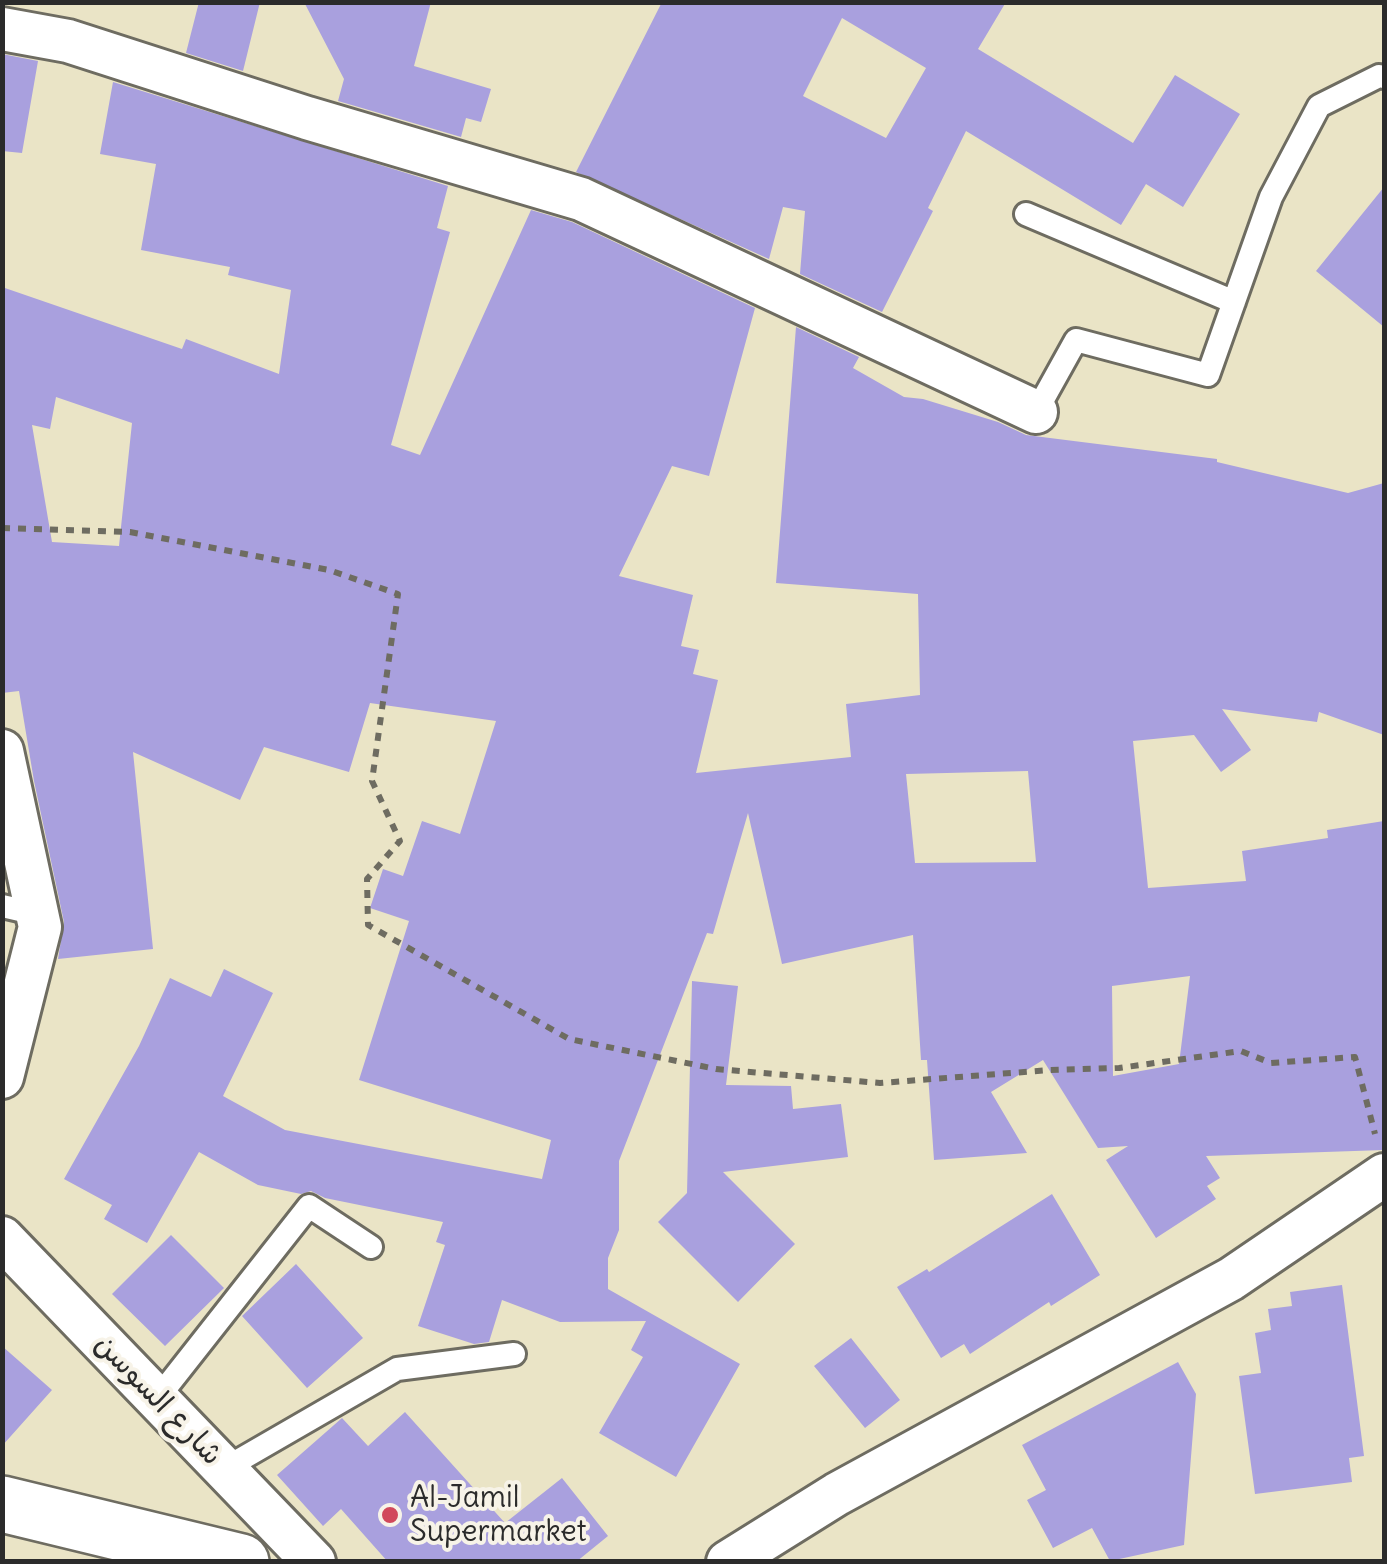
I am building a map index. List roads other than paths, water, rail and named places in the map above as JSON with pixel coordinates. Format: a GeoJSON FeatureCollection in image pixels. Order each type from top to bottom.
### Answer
{"type":"FeatureCollection","features":[{"type":"Feature","properties":{"kind":"street"},"geometry":{"type":"LineString","coordinates":[[2,29],[68,41],[307,118],[581,199],[1036,412]]}},
{"type":"Feature","properties":{"kind":"street"},"geometry":{"type":"LineString","coordinates":[[2,751],[20,910],[40,927],[2,1076]]}},
{"type":"Feature","properties":{"kind":"street"},"geometry":{"type":"LineString","coordinates":[[728,1562],[837,1494],[1230,1279],[1380,1158]]}},
{"type":"Feature","properties":{"kind":"street","name":"شارع السوسن"},"geometry":{"type":"LineString","coordinates":[[2,1238],[314,1562]]}},
{"type":"Feature","properties":{"kind":"street"},"geometry":{"type":"LineString","coordinates":[[2,1504],[241,1562]]}},
{"type":"Feature","properties":{"kind":"lane"},"geometry":{"type":"LineString","coordinates":[[1036,412],[1076,340],[1208,375],[1272,197],[1319,106],[1384,77]]}},
{"type":"Feature","properties":{"kind":"lane"},"geometry":{"type":"LineString","coordinates":[[1026,214],[1234,302]]}},
{"type":"Feature","properties":{"kind":"lane"},"geometry":{"type":"LineString","coordinates":[[157,1399],[308,1206],[372,1248]]}},
{"type":"Feature","properties":{"kind":"lane"},"geometry":{"type":"LineString","coordinates":[[224,1469],[397,1369],[514,1354]]}},
{"type":"Feature","properties":{"kind":"place","name":"Al-Jamil Supermarket"},"geometry":{"type":"Point","coordinates":[390,1515]}}]}
